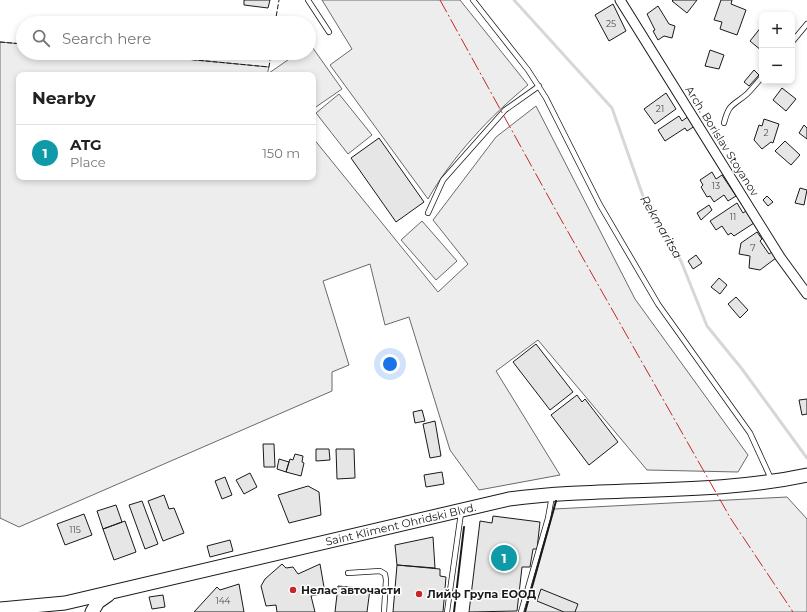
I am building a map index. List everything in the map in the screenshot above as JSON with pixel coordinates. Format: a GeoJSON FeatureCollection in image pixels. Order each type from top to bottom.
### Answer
{"type":"FeatureCollection","features":[{"type":"Feature","properties":{"kind":"main road","name":"Saint Kliment Ohridski Blvd."},"geometry":{"type":"LineString","coordinates":[[0,609],[51,609],[118,590],[509,499],[552,494],[718,487],[777,481],[807,475]]}},
{"type":"Feature","properties":{"kind":"main road"},"geometry":{"type":"LineString","coordinates":[[92,612],[102,598],[118,590]]}},
{"type":"Feature","properties":{"kind":"street","name":"Аrch. Borislav Stoyanov"},"geometry":{"type":"LineString","coordinates":[[620,0],[780,257],[807,294]]}},
{"type":"Feature","properties":{"kind":"lane"},"geometry":{"type":"LineString","coordinates":[[308,0],[329,32]]}},
{"type":"Feature","properties":{"kind":"lane"},"geometry":{"type":"LineString","coordinates":[[473,0],[539,86],[600,205],[658,304],[750,433],[777,481]]}},
{"type":"Feature","properties":{"kind":"lane"},"geometry":{"type":"LineString","coordinates":[[795,38],[807,24]]}},
{"type":"Feature","properties":{"kind":"lane"},"geometry":{"type":"LineString","coordinates":[[724,123],[727,113],[733,104],[747,94],[759,80]]}},
{"type":"Feature","properties":{"kind":"lane"},"geometry":{"type":"LineString","coordinates":[[428,212],[443,180],[505,110],[539,86]]}},
{"type":"Feature","properties":{"kind":"lane"},"geometry":{"type":"LineString","coordinates":[[521,612],[548,518],[552,494]]}},
{"type":"Feature","properties":{"kind":"lane"},"geometry":{"type":"LineString","coordinates":[[447,612],[461,509]]}},
{"type":"Feature","properties":{"kind":"lane"},"geometry":{"type":"LineString","coordinates":[[348,573],[380,572],[385,574],[384,612]]}},
{"type":"Feature","properties":{"kind":"shaded area"},"geometry":{"type":"Polygon","coordinates":[[[322,0],[460,0],[528,85],[500,110],[473,138],[448,168],[428,199],[330,65],[352,49],[322,0]]]}},
{"type":"Feature","properties":{"kind":"shaded area"},"geometry":{"type":"Polygon","coordinates":[[[0,42],[16,43],[16,60],[196,60],[269,67],[268,72],[16,72],[16,180],[316,180],[316,142],[438,292],[468,264],[433,220],[496,137],[536,106],[635,299],[748,455],[738,472],[647,470],[538,340],[496,371],[560,475],[479,490],[450,450],[409,317],[385,325],[370,264],[323,281],[349,365],[332,372],[332,391],[19,527],[0,518],[0,42]]]}},
{"type":"Feature","properties":{"kind":"shaded area"},"geometry":{"type":"Polygon","coordinates":[[[316,52],[342,89],[316,107],[316,72],[270,72],[288,60],[316,60],[316,52]]]}},
{"type":"Feature","properties":{"kind":"shaded area"},"geometry":{"type":"Polygon","coordinates":[[[339,94],[372,135],[348,154],[316,113],[339,94]]]}},
{"type":"Feature","properties":{"kind":"shaded area"},"geometry":{"type":"Polygon","coordinates":[[[422,221],[457,261],[436,280],[401,240],[422,221]]]}},
{"type":"Feature","properties":{"kind":"shaded area"},"geometry":{"type":"Polygon","coordinates":[[[787,497],[807,519],[807,612],[525,612],[554,509],[787,497]]]}},
{"type":"Feature","properties":{"kind":"building"},"geometry":{"type":"Polygon","coordinates":[[[244,0],[270,0],[268,8],[244,5],[244,0]]]}},
{"type":"Feature","properties":{"kind":"building"},"geometry":{"type":"Polygon","coordinates":[[[697,0],[687,13],[672,1],[697,0]]]}},
{"type":"Feature","properties":{"kind":"building"},"geometry":{"type":"Polygon","coordinates":[[[721,0],[732,0],[731,4],[746,10],[737,35],[720,29],[722,22],[714,20],[721,0]]]}},
{"type":"Feature","properties":{"kind":"building"},"geometry":{"type":"Polygon","coordinates":[[[613,4],[626,31],[609,41],[595,15],[613,4]]]}},
{"type":"Feature","properties":{"kind":"building"},"geometry":{"type":"Polygon","coordinates":[[[658,6],[669,24],[675,26],[672,38],[664,36],[658,40],[653,31],[655,30],[647,14],[658,6]]]}},
{"type":"Feature","properties":{"kind":"building"},"geometry":{"type":"Polygon","coordinates":[[[759,30],[759,48],[750,41],[759,30]]]}},
{"type":"Feature","properties":{"kind":"building"},"geometry":{"type":"Polygon","coordinates":[[[710,50],[724,55],[719,69],[705,66],[710,50]]]}},
{"type":"Feature","properties":{"kind":"building"},"geometry":{"type":"Polygon","coordinates":[[[754,70],[759,75],[749,86],[744,82],[754,70]]]}},
{"type":"Feature","properties":{"kind":"building"},"geometry":{"type":"Polygon","coordinates":[[[782,88],[796,99],[786,111],[773,100],[782,88]]]}},
{"type":"Feature","properties":{"kind":"building"},"geometry":{"type":"Polygon","coordinates":[[[666,93],[676,109],[655,124],[644,109],[666,93]]]}},
{"type":"Feature","properties":{"kind":"building"},"geometry":{"type":"Polygon","coordinates":[[[679,116],[682,121],[689,116],[695,126],[687,131],[685,128],[665,141],[658,130],[679,116]]]}},
{"type":"Feature","properties":{"kind":"building"},"geometry":{"type":"Polygon","coordinates":[[[764,119],[779,124],[773,143],[771,142],[762,149],[754,140],[759,125],[762,126],[764,119]]]}},
{"type":"Feature","properties":{"kind":"building"},"geometry":{"type":"Polygon","coordinates":[[[804,125],[807,128],[807,139],[799,133],[804,125]]]}},
{"type":"Feature","properties":{"kind":"building"},"geometry":{"type":"Polygon","coordinates":[[[379,138],[424,202],[396,222],[351,158],[379,138]]]}},
{"type":"Feature","properties":{"kind":"building"},"geometry":{"type":"Polygon","coordinates":[[[785,141],[800,155],[791,165],[775,151],[785,141]]]}},
{"type":"Feature","properties":{"kind":"building"},"geometry":{"type":"Polygon","coordinates":[[[712,172],[716,179],[722,175],[736,196],[728,201],[724,195],[714,202],[710,196],[707,197],[701,187],[703,185],[700,180],[712,172]]]}},
{"type":"Feature","properties":{"kind":"building"},"geometry":{"type":"Polygon","coordinates":[[[800,188],[807,190],[804,205],[795,203],[800,188]]]}},
{"type":"Feature","properties":{"kind":"building"},"geometry":{"type":"Polygon","coordinates":[[[767,196],[773,202],[768,206],[763,200],[767,196]]]}},
{"type":"Feature","properties":{"kind":"building"},"geometry":{"type":"Polygon","coordinates":[[[737,203],[743,213],[746,211],[754,223],[734,236],[731,233],[728,235],[722,226],[716,230],[710,221],[737,203]]]}},
{"type":"Feature","properties":{"kind":"building"},"geometry":{"type":"Polygon","coordinates":[[[709,205],[712,210],[701,220],[697,213],[709,205]]]}},
{"type":"Feature","properties":{"kind":"building"},"geometry":{"type":"Polygon","coordinates":[[[757,232],[762,239],[760,241],[769,254],[772,252],[776,258],[760,270],[749,268],[750,256],[739,254],[741,243],[757,232]]]}},
{"type":"Feature","properties":{"kind":"building"},"geometry":{"type":"Polygon","coordinates":[[[696,255],[702,263],[693,269],[688,261],[696,255]]]}},
{"type":"Feature","properties":{"kind":"building"},"geometry":{"type":"Polygon","coordinates":[[[719,278],[727,285],[720,294],[711,287],[719,278]]]}},
{"type":"Feature","properties":{"kind":"building"},"geometry":{"type":"Polygon","coordinates":[[[736,297],[748,310],[740,318],[728,304],[736,297]]]}},
{"type":"Feature","properties":{"kind":"building"},"geometry":{"type":"Polygon","coordinates":[[[536,344],[573,392],[550,410],[513,362],[536,344]]]}},
{"type":"Feature","properties":{"kind":"building"},"geometry":{"type":"Polygon","coordinates":[[[577,395],[582,402],[585,399],[618,442],[589,465],[551,415],[577,395]]]}},
{"type":"Feature","properties":{"kind":"building"},"geometry":{"type":"Polygon","coordinates":[[[807,399],[807,414],[802,415],[799,400],[807,399]]]}},
{"type":"Feature","properties":{"kind":"building"},"geometry":{"type":"Polygon","coordinates":[[[422,410],[425,421],[415,423],[413,412],[422,410]]]}},
{"type":"Feature","properties":{"kind":"building"},"geometry":{"type":"Polygon","coordinates":[[[435,421],[441,456],[430,458],[423,424],[435,421]]]}},
{"type":"Feature","properties":{"kind":"building"},"geometry":{"type":"Polygon","coordinates":[[[263,444],[274,444],[275,467],[264,467],[263,444]]]}},
{"type":"Feature","properties":{"kind":"building"},"geometry":{"type":"Polygon","coordinates":[[[316,449],[329,449],[330,460],[316,461],[316,449]]]}},
{"type":"Feature","properties":{"kind":"building"},"geometry":{"type":"Polygon","coordinates":[[[336,449],[354,449],[355,478],[337,479],[336,449]]]}},
{"type":"Feature","properties":{"kind":"building"},"geometry":{"type":"Polygon","coordinates":[[[295,454],[303,456],[302,462],[304,463],[301,476],[286,472],[290,459],[293,460],[295,454]]]}},
{"type":"Feature","properties":{"kind":"building"},"geometry":{"type":"Polygon","coordinates":[[[279,459],[289,462],[286,472],[277,469],[279,459]]]}},
{"type":"Feature","properties":{"kind":"building"},"geometry":{"type":"Polygon","coordinates":[[[442,472],[444,484],[426,487],[424,475],[442,472]]]}},
{"type":"Feature","properties":{"kind":"building"},"geometry":{"type":"Polygon","coordinates":[[[250,473],[257,487],[244,494],[236,480],[250,473]]]}},
{"type":"Feature","properties":{"kind":"building"},"geometry":{"type":"Polygon","coordinates":[[[225,477],[232,495],[222,499],[215,481],[225,477]]]}},
{"type":"Feature","properties":{"kind":"building"},"geometry":{"type":"Polygon","coordinates":[[[308,486],[319,492],[321,515],[289,523],[278,495],[308,486]]]}},
{"type":"Feature","properties":{"kind":"building"},"geometry":{"type":"Polygon","coordinates":[[[164,495],[169,509],[174,508],[184,533],[163,541],[148,501],[164,495]]]}},
{"type":"Feature","properties":{"kind":"building"},"geometry":{"type":"Polygon","coordinates":[[[142,501],[158,544],[145,549],[129,505],[142,501]]]}},
{"type":"Feature","properties":{"kind":"building"},"geometry":{"type":"Polygon","coordinates":[[[116,505],[122,522],[103,529],[97,511],[116,505]]]}},
{"type":"Feature","properties":{"kind":"building"},"geometry":{"type":"Polygon","coordinates":[[[84,514],[92,535],[65,545],[57,524],[84,514]]]}},
{"type":"Feature","properties":{"kind":"building"},"geometry":{"type":"Polygon","coordinates":[[[493,516],[540,522],[537,549],[533,549],[530,567],[522,567],[517,611],[469,612],[480,521],[492,523],[493,516]]]}},
{"type":"Feature","properties":{"kind":"building"},"geometry":{"type":"Polygon","coordinates":[[[125,521],[136,552],[114,560],[103,529],[125,521]]]}},
{"type":"Feature","properties":{"kind":"building"},"geometry":{"type":"Polygon","coordinates":[[[433,537],[435,568],[397,565],[395,545],[433,537]]]}},
{"type":"Feature","properties":{"kind":"building"},"geometry":{"type":"Polygon","coordinates":[[[230,540],[233,551],[210,557],[207,546],[230,540]]]}},
{"type":"Feature","properties":{"kind":"building","name":"Нелас авточасти"},"geometry":{"type":"Polygon","coordinates":[[[282,564],[286,568],[293,567],[298,574],[320,564],[325,593],[311,596],[315,612],[277,612],[276,605],[266,606],[261,586],[265,579],[282,564]]]}},
{"type":"Feature","properties":{"kind":"building","name":"Лийф Група ЕООД"},"geometry":{"type":"Polygon","coordinates":[[[397,565],[440,569],[440,576],[446,577],[443,612],[393,612],[397,565]]]}},
{"type":"Feature","properties":{"kind":"building"},"geometry":{"type":"Polygon","coordinates":[[[239,584],[244,612],[194,612],[217,587],[220,590],[239,584]]]}},
{"type":"Feature","properties":{"kind":"building"},"geometry":{"type":"Polygon","coordinates":[[[338,586],[370,589],[367,612],[335,612],[338,586]]]}},
{"type":"Feature","properties":{"kind":"building"},"geometry":{"type":"Polygon","coordinates":[[[541,589],[578,604],[575,612],[564,612],[537,601],[541,589]]]}},
{"type":"Feature","properties":{"kind":"building"},"geometry":{"type":"Polygon","coordinates":[[[163,595],[165,607],[152,609],[149,597],[163,595]]]}},
{"type":"Feature","properties":{"kind":"waterway","name":"Rekmaritsa"},"geometry":{"type":"LineString","coordinates":[[514,0],[612,108],[644,199],[681,261],[707,326],[742,369],[807,458]]}},
{"type":"Feature","properties":{"kind":"fence"},"geometry":{"type":"LineString","coordinates":[[276,16],[279,0]]}},
{"type":"Feature","properties":{"kind":"fence"},"geometry":{"type":"LineString","coordinates":[[0,42],[16,43]]}},
{"type":"Feature","properties":{"kind":"fence"},"geometry":{"type":"LineString","coordinates":[[196,60],[269,67],[270,60]]}},
{"type":"Feature","properties":{"kind":"wall"},"geometry":{"type":"LineString","coordinates":[[525,612],[556,501]]}},
{"type":"Feature","properties":{"kind":"wall"},"geometry":{"type":"LineString","coordinates":[[454,612],[464,527]]}},
{"type":"Feature","properties":{"kind":"power"},"geometry":{"type":"LineString","coordinates":[[440,0],[559,216],[731,519],[793,612]]}},
{"type":"Feature","properties":{"kind":"place","name":"ATG"},"geometry":{"type":"Point","coordinates":[504,558]}},
{"type":"Feature","properties":{"kind":"place","name":"Нелас авточасти"},"geometry":{"type":"Point","coordinates":[293,590]}},
{"type":"Feature","properties":{"kind":"place","name":"Лийф Група ЕООД"},"geometry":{"type":"Point","coordinates":[419,594]}}]}
